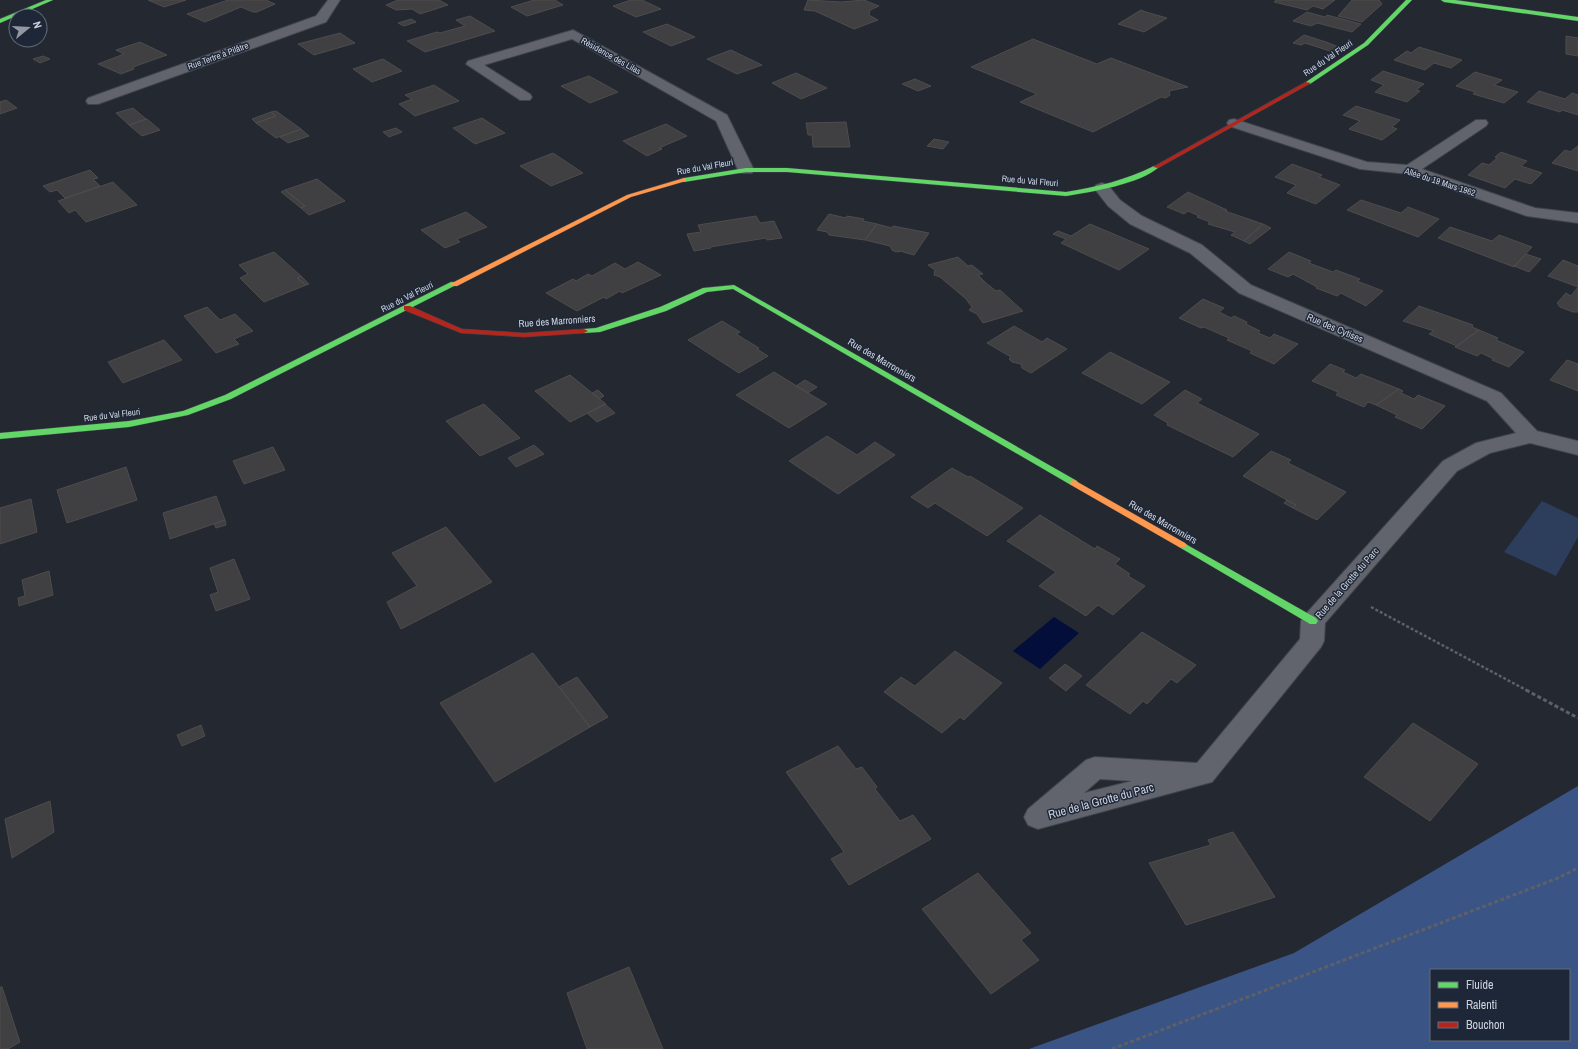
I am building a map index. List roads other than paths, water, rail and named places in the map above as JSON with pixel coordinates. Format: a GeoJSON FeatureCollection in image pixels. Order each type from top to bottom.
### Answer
{"type":"FeatureCollection","features":[{"type":"Feature","properties":{"kind":"street"},"geometry":{"type":"LineString","coordinates":[[0,21],[50,0]]}},
{"type":"Feature","properties":{"kind":"street","name":"Rue Tertre à Pilâtre"},"geometry":{"type":"LineString","coordinates":[[93,101],[320,19],[334,0]]}},
{"type":"Feature","properties":{"kind":"street","name":"Rue du Val Fleuri"},"geometry":{"type":"LineString","coordinates":[[0,436],[129,424],[185,413],[228,397],[629,196],[686,179],[746,170],[787,170],[1066,194],[1102,188],[1139,177],[1317,78],[1366,44],[1409,0]]}},
{"type":"Feature","properties":{"kind":"street"},"geometry":{"type":"LineString","coordinates":[[1444,0],[1578,19]]}},
{"type":"Feature","properties":{"kind":"street","name":"Résidence des Lilas"},"geometry":{"type":"LineString","coordinates":[[525,97],[473,64],[573,34],[722,118],[746,170]]}},
{"type":"Feature","properties":{"kind":"street","name":"Allée du 19 Mars 1962"},"geometry":{"type":"LineString","coordinates":[[1234,123],[1365,166],[1410,170],[1533,213],[1578,218]]}},
{"type":"Feature","properties":{"kind":"street"},"geometry":{"type":"LineString","coordinates":[[1410,170],[1481,123]]}},
{"type":"Feature","properties":{"kind":"street","name":"Rue des Cytises"},"geometry":{"type":"LineString","coordinates":[[1102,188],[1114,203],[1136,220],[1196,249],[1245,289],[1494,397],[1530,436]]}},
{"type":"Feature","properties":{"kind":"street","name":"Rue des Marronniers"},"geometry":{"type":"LineString","coordinates":[[407,308],[461,330],[524,335],[597,330],[663,309],[706,290],[734,287],[1314,621]]}},
{"type":"Feature","properties":{"kind":"street"},"geometry":{"type":"LineString","coordinates":[[1530,436],[1578,448]]}},
{"type":"Feature","properties":{"kind":"street","name":"Rue de la Grotte du Parc"},"geometry":{"type":"LineString","coordinates":[[1203,774],[1095,768],[1038,817],[1203,774],[1312,641],[1314,621],[1450,466],[1483,448],[1530,436]]}}]}
